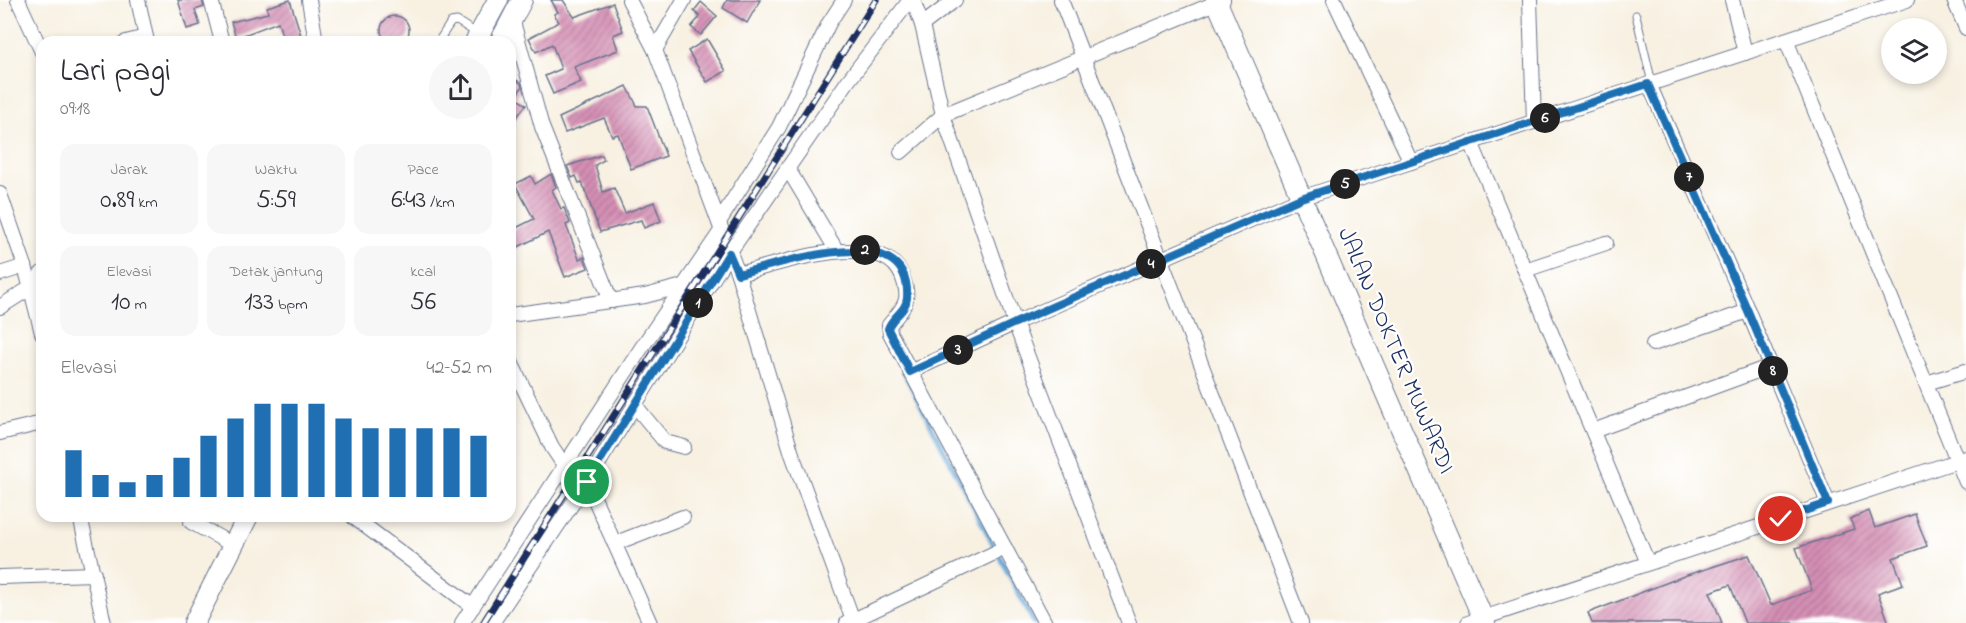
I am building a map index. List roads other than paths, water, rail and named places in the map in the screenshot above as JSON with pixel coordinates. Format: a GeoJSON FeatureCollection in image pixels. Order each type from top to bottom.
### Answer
{"type":"FeatureCollection","features":[{"type":"Feature","properties":{"kind":"main road"},"geometry":{"type":"LineString","coordinates":[[478,36],[498,0]]}},
{"type":"Feature","properties":{"kind":"main road"},"geometry":{"type":"LineString","coordinates":[[503,36],[522,0]]}},
{"type":"Feature","properties":{"kind":"main road","name":"JALAN DOKTER MUWARDI"},"geometry":{"type":"LineString","coordinates":[[1218,1],[1479,621]]}},
{"type":"Feature","properties":{"kind":"main road"},"geometry":{"type":"LineString","coordinates":[[194,623],[245,522]]}},
{"type":"Feature","properties":{"kind":"street"},"geometry":{"type":"LineString","coordinates":[[18,0],[36,39]]}},
{"type":"Feature","properties":{"kind":"street"},"geometry":{"type":"LineString","coordinates":[[138,0],[145,36]]}},
{"type":"Feature","properties":{"kind":"street"},"geometry":{"type":"LineString","coordinates":[[210,0],[220,36]]}},
{"type":"Feature","properties":{"kind":"street"},"geometry":{"type":"LineString","coordinates":[[309,0],[315,36]]}},
{"type":"Feature","properties":{"kind":"street"},"geometry":{"type":"LineString","coordinates":[[629,0],[655,50],[738,274],[792,454],[852,622],[1000,551]]}},
{"type":"Feature","properties":{"kind":"street"},"geometry":{"type":"LineString","coordinates":[[655,50],[684,0]]}},
{"type":"Feature","properties":{"kind":"street"},"geometry":{"type":"LineString","coordinates":[[462,623],[720,227],[779,127],[829,23],[844,0]]}},
{"type":"Feature","properties":{"kind":"street"},"geometry":{"type":"LineString","coordinates":[[492,623],[587,482],[729,253],[848,81],[911,0],[922,25],[943,115],[1015,323],[1126,622]]}},
{"type":"Feature","properties":{"kind":"street"},"geometry":{"type":"LineString","coordinates":[[922,25],[954,0]]}},
{"type":"Feature","properties":{"kind":"street"},"geometry":{"type":"LineString","coordinates":[[1061,0],[1301,623]]}},
{"type":"Feature","properties":{"kind":"street"},"geometry":{"type":"LineString","coordinates":[[1334,0],[1411,162]]}},
{"type":"Feature","properties":{"kind":"street"},"geometry":{"type":"LineString","coordinates":[[1530,0],[1534,122]]}},
{"type":"Feature","properties":{"kind":"street"},"geometry":{"type":"LineString","coordinates":[[1732,0],[1745,53]]}},
{"type":"Feature","properties":{"kind":"street"},"geometry":{"type":"LineString","coordinates":[[1852,0],[1856,15]]}},
{"type":"Feature","properties":{"kind":"street"},"geometry":{"type":"LineString","coordinates":[[910,372],[1015,323],[1301,198],[1907,0]]}},
{"type":"Feature","properties":{"kind":"street"},"geometry":{"type":"LineString","coordinates":[[1954,0],[1966,28]]}},
{"type":"Feature","properties":{"kind":"street"},"geometry":{"type":"LineString","coordinates":[[901,152],[943,115],[1218,1]]}},
{"type":"Feature","properties":{"kind":"street"},"geometry":{"type":"LineString","coordinates":[[512,18],[542,127],[611,301]]}},
{"type":"Feature","properties":{"kind":"street"},"geometry":{"type":"LineString","coordinates":[[1785,40],[1926,383],[1962,460],[1966,482]]}},
{"type":"Feature","properties":{"kind":"street"},"geometry":{"type":"LineString","coordinates":[[1650,84],[1828,503]]}},
{"type":"Feature","properties":{"kind":"street"},"geometry":{"type":"LineString","coordinates":[[1471,142],[1648,563]]}},
{"type":"Feature","properties":{"kind":"street"},"geometry":{"type":"LineString","coordinates":[[788,169],[837,251]]}},
{"type":"Feature","properties":{"kind":"street"},"geometry":{"type":"LineString","coordinates":[[0,194],[25,266],[36,310]]}},
{"type":"Feature","properties":{"kind":"street"},"geometry":{"type":"LineString","coordinates":[[1525,270],[1606,243]]}},
{"type":"Feature","properties":{"kind":"street"},"geometry":{"type":"LineString","coordinates":[[738,274],[837,251],[862,250],[886,256],[899,269],[907,299],[905,307],[888,329],[1000,551],[1045,623]]}},
{"type":"Feature","properties":{"kind":"street"},"geometry":{"type":"LineString","coordinates":[[0,274],[25,266]]}},
{"type":"Feature","properties":{"kind":"street"},"geometry":{"type":"LineString","coordinates":[[0,307],[30,288],[36,280]]}},
{"type":"Feature","properties":{"kind":"street"},"geometry":{"type":"LineString","coordinates":[[516,314],[645,296],[683,286]]}},
{"type":"Feature","properties":{"kind":"street"},"geometry":{"type":"LineString","coordinates":[[1653,344],[1748,311]]}},
{"type":"Feature","properties":{"kind":"street"},"geometry":{"type":"LineString","coordinates":[[1593,431],[1771,366]]}},
{"type":"Feature","properties":{"kind":"street"},"geometry":{"type":"LineString","coordinates":[[1926,383],[1966,371]]}},
{"type":"Feature","properties":{"kind":"street"},"geometry":{"type":"LineString","coordinates":[[516,372],[552,447],[564,465],[587,482],[650,623]]}},
{"type":"Feature","properties":{"kind":"street"},"geometry":{"type":"LineString","coordinates":[[634,404],[664,442],[684,447]]}},
{"type":"Feature","properties":{"kind":"street"},"geometry":{"type":"LineString","coordinates":[[0,433],[36,424]]}},
{"type":"Feature","properties":{"kind":"street"},"geometry":{"type":"LineString","coordinates":[[1479,621],[1962,460]]}},
{"type":"Feature","properties":{"kind":"street"},"geometry":{"type":"LineString","coordinates":[[616,543],[683,517]]}},
{"type":"Feature","properties":{"kind":"street"},"geometry":{"type":"LineString","coordinates":[[81,522],[104,623]]}},
{"type":"Feature","properties":{"kind":"street"},"geometry":{"type":"LineString","coordinates":[[190,522],[233,545]]}},
{"type":"Feature","properties":{"kind":"street"},"geometry":{"type":"LineString","coordinates":[[360,522],[473,607]]}},
{"type":"Feature","properties":{"kind":"street"},"geometry":{"type":"LineString","coordinates":[[0,577],[94,574]]}},
{"type":"Feature","properties":{"kind":"lane"},"geometry":{"type":"LineString","coordinates":[[1636,15],[1650,84]]}},
{"type":"Feature","properties":{"kind":"lane"},"geometry":{"type":"LineString","coordinates":[[442,36],[451,22],[457,21],[475,36]]}},
{"type":"Feature","properties":{"kind":"waterway"},"geometry":{"type":"LineString","coordinates":[[904,373],[1034,623]]}},
{"type":"Feature","properties":{"kind":"railway"},"geometry":{"type":"LineString","coordinates":[[483,623],[876,0]]}}]}
